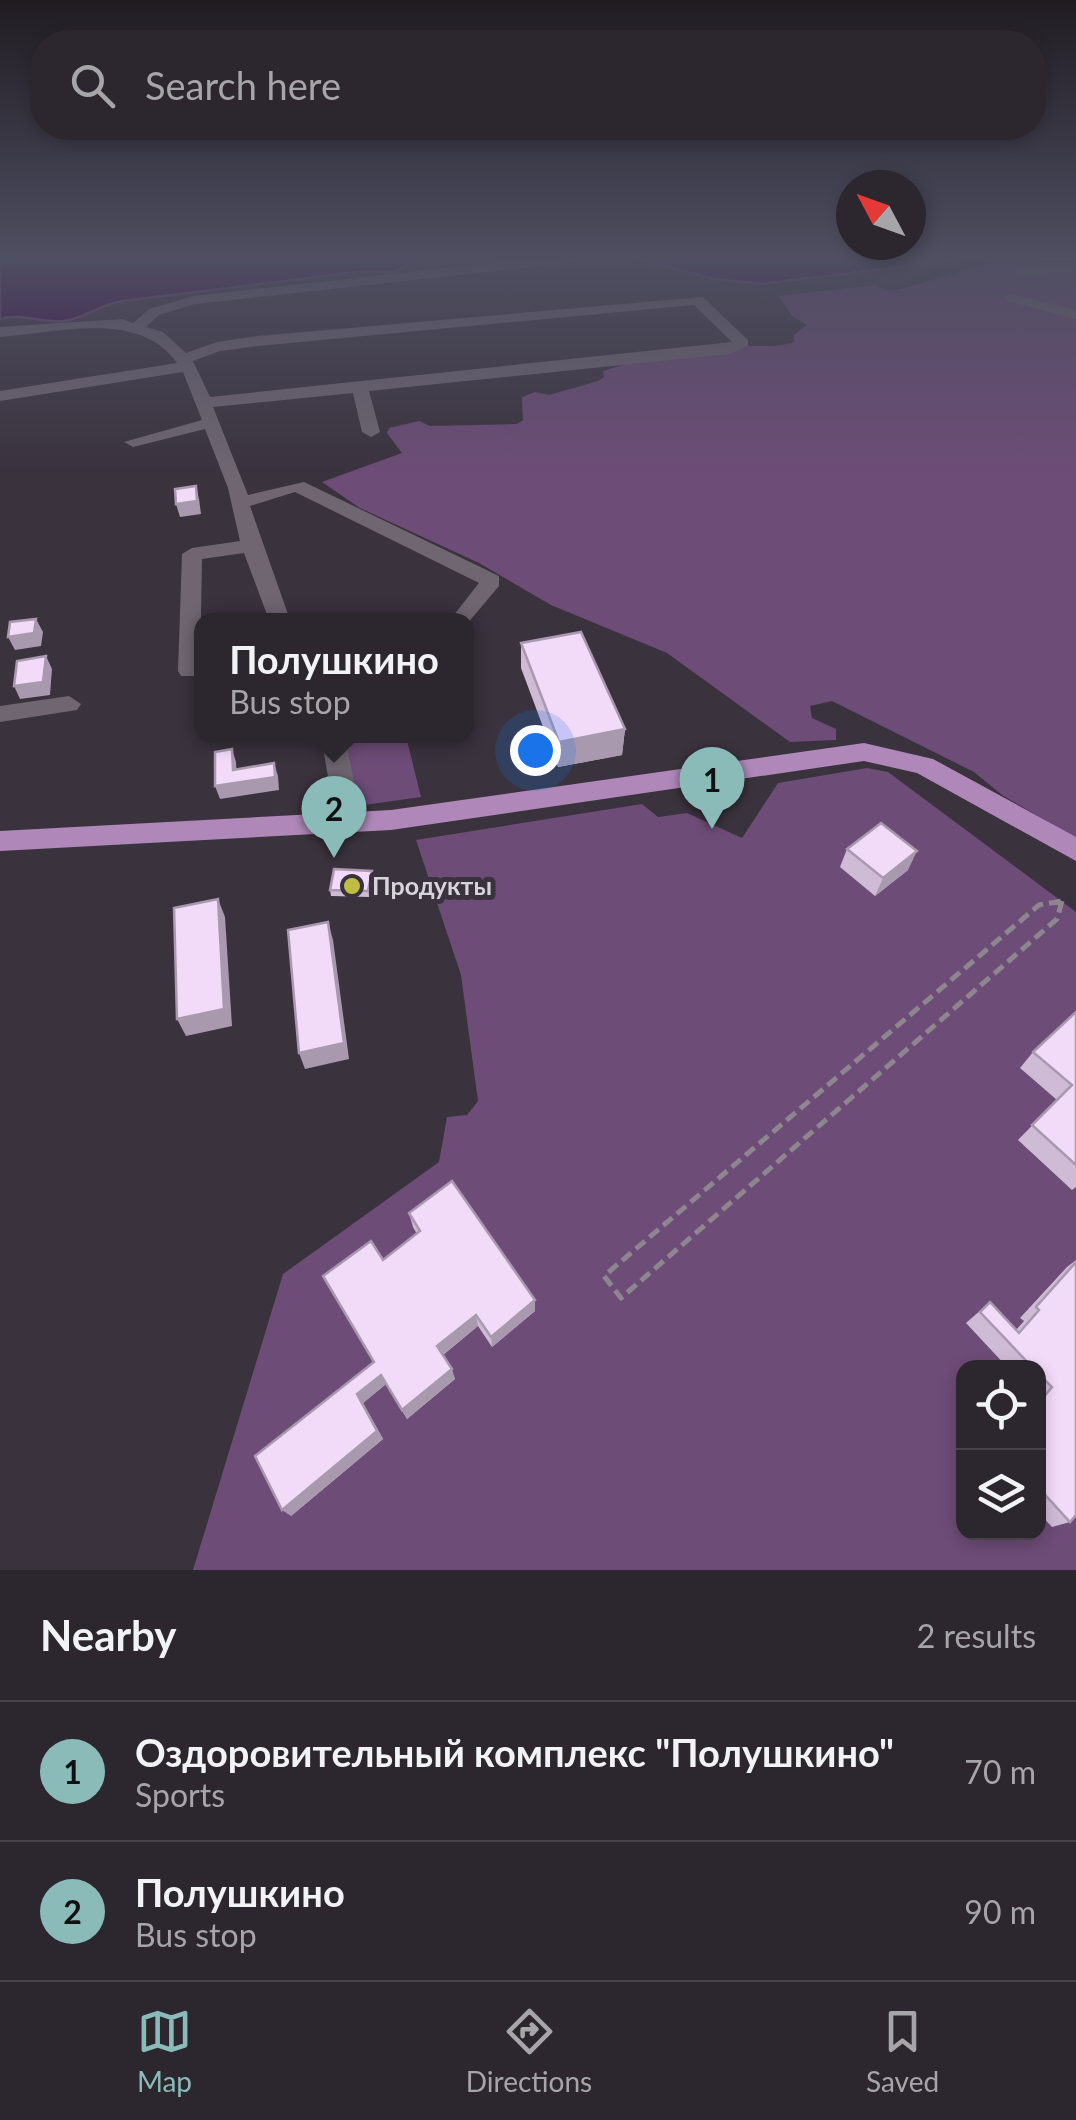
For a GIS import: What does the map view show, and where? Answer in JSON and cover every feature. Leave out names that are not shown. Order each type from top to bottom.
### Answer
[{"type":"main road","points":[[0,841],[349,823],[459,812],[864,752],[924,764],[1076,850]]},
{"type":"street","points":[[144,330],[166,340],[186,363],[240,503],[251,546],[276,613]]},
{"type":"street","points":[[0,396],[186,363],[217,348],[373,330]]},
{"type":"street","points":[[203,404],[729,349],[742,342],[730,330]]},
{"type":"street","points":[[360,387],[371,432]]},
{"type":"street","points":[[133,442],[210,423]]},
{"type":"street","points":[[240,503],[296,486],[492,581],[466,613]]},
{"type":"street","points":[[188,671],[192,554],[251,546]]},
{"type":"street","points":[[0,714],[69,704]]},
{"type":"street","points":[[334,743],[349,823]]},
{"type":"path","points":[[1062,901],[1057,918],[621,1298],[604,1276],[1040,905],[1062,901]]},
{"type":"shaded area","points":[[800,330],[1076,330],[1076,838],[1002,795],[974,772],[832,701],[810,706],[812,718],[836,729],[836,740],[790,742],[667,653],[551,605],[479,563],[360,508],[322,482],[402,453],[387,433],[389,428],[419,421],[430,426],[517,424],[523,420],[522,397],[535,392],[549,395],[598,381],[604,377],[603,371],[651,359],[742,346],[779,345],[795,342],[793,336]]},
{"type":"shaded area","points":[[342,743],[408,743],[421,797],[364,805]]},
{"type":"shaded area","points":[[867,768],[888,772],[1076,912],[1076,1570],[193,1570],[283,1274],[439,1162],[447,1117],[467,1115],[478,1101],[461,975],[416,840],[642,804],[658,817],[687,813],[742,838],[778,783]]},
{"type":"building","points":[[196,486],[197,501],[176,504],[175,489]]},
{"type":"building","points":[[36,619],[34,633],[8,637],[10,622]]},
{"type":"building","points":[[581,632],[625,729],[559,742],[521,643]]},
{"type":"building","points":[[46,656],[43,682],[14,686],[17,661]]},
{"type":"building","points":[[232,749],[233,770],[274,763],[275,777],[215,786],[215,752]]},
{"type":"building","points":[[881,823],[917,851],[883,878],[847,849]]},
{"type":"building","name":"Продукты","points":[[334,869],[372,871],[368,891],[330,890]]},
{"type":"building","points":[[218,899],[224,1009],[177,1019],[174,908]]},
{"type":"building","points":[[328,922],[344,1043],[299,1053],[288,930]]},
{"type":"building","points":[[1076,1012],[1076,1165],[1032,1125],[1072,1085],[1033,1052]]},
{"type":"building","points":[[452,1181],[535,1300],[491,1337],[476,1315],[437,1346],[452,1369],[402,1410],[381,1375],[357,1394],[377,1431],[282,1510],[255,1456],[374,1362],[323,1276],[371,1241],[383,1260],[420,1231],[409,1213]]},
{"type":"building","points":[[1076,1262],[1076,1515],[1070,1522],[1046,1496],[1046,1394],[1052,1387],[1046,1381],[1046,1360],[1025,1360],[980,1312],[990,1302],[1019,1333],[1039,1310],[1036,1307]]},
{"type":"place","name":"Оздоровительный комплекс \"Полушкино\"","points":[[712,829]]},
{"type":"place","name":"Полушкино","points":[[334,858]]},
{"type":"place","name":"Продукты","points":[[352,886]]}]
